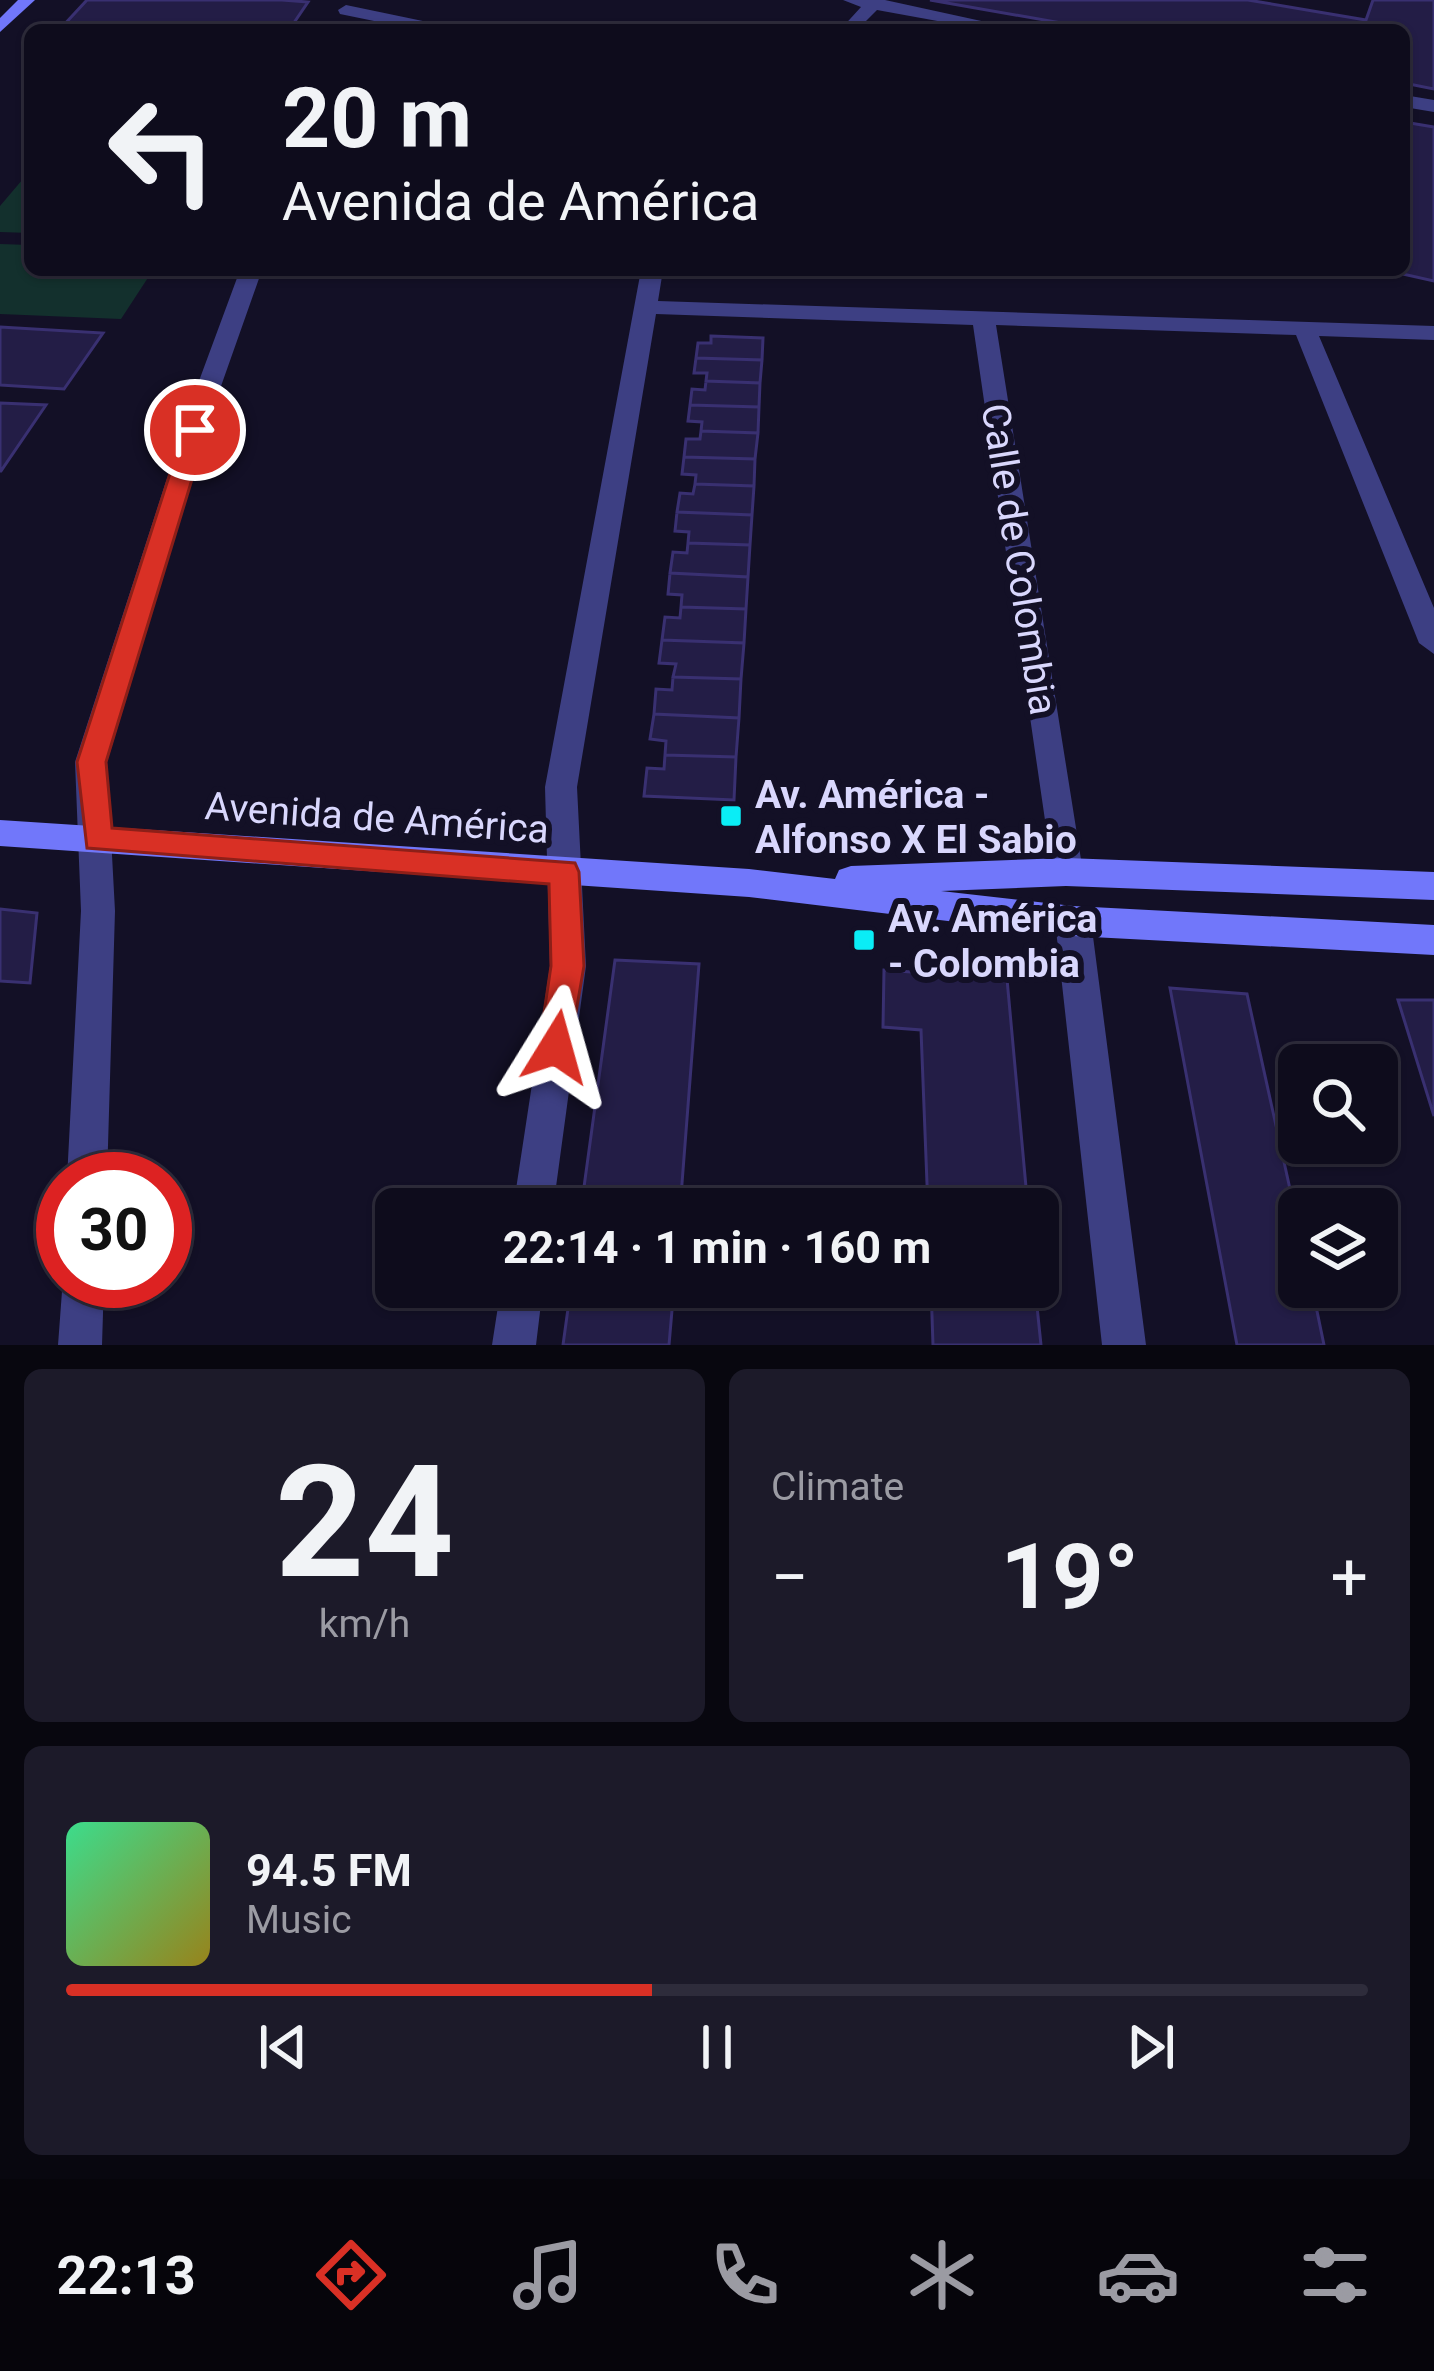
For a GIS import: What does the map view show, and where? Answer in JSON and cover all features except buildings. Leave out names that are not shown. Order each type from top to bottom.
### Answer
[{"type":"main road","points":[[0,27],[27,0]]},
{"type":"main road","name":"Avenida de América","points":[[0,833],[749,883],[1073,920],[1434,940]]},
{"type":"main road","name":"Avenida de América","points":[[749,883],[1066,872],[1434,886]]},
{"type":"street","points":[[851,0],[986,24]]},
{"type":"street","points":[[854,24],[875,2]]},
{"type":"street","points":[[349,5],[420,24]]},
{"type":"street","points":[[88,1152],[98,839],[91,762],[208,389],[249,276]]},
{"type":"street","points":[[536,1188],[568,966],[561,787],[650,276]]},
{"type":"street","points":[[642,307],[1434,333]]},
{"type":"street","name":"Calle de Colombia","points":[[983,318],[1066,872]]},
{"type":"street","points":[[1305,330],[1434,643]]},
{"type":"street","points":[[1073,920],[1124,1345]]},
{"type":"street","points":[[80,1345],[81,1308]]},
{"type":"street","points":[[514,1345],[519,1308]]},
{"type":"green space","points":[[24,179],[24,233],[0,232],[0,206]]},
{"type":"green space","points":[[0,244],[24,245],[24,276],[149,276],[121,319],[0,314]]},
{"type":"place","name":"Av. América - Alfonso X El Sabio","points":[[731,816]]},
{"type":"place","name":"Av. América - Colombia","points":[[864,940]]},
{"type":"route","points":[[195,430],[91,762],[98,839],[564,872],[568,966],[556,1047]]}]
